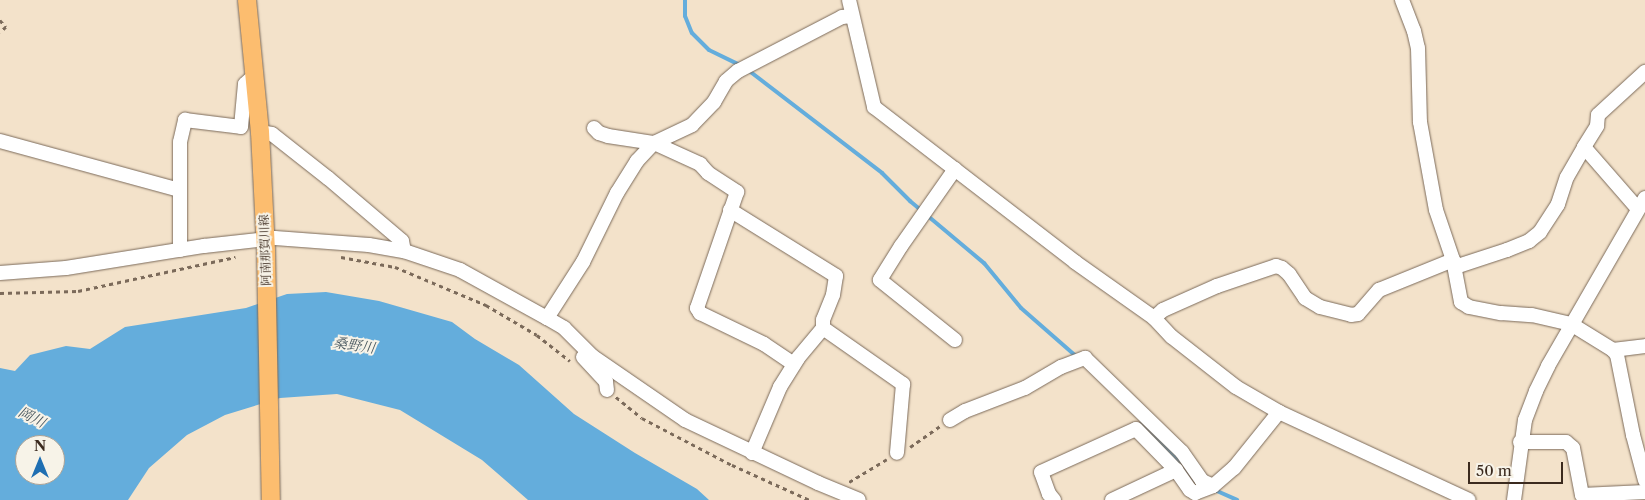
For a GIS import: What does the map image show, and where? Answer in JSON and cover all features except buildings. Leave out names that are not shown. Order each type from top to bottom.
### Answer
[{"type":"main road","name":"阿南那賀川線","points":[[246,0],[260,132],[266,239],[271,500]]},
{"type":"street","points":[[848,0],[874,106],[1075,262],[1154,318],[1172,337],[1236,386],[1279,412],[1469,500]]},
{"type":"street","points":[[1402,0],[1414,31],[1418,48],[1420,122],[1436,210],[1454,264],[1458,294],[1461,302],[1469,307],[1501,313],[1532,315],[1572,324],[1613,350],[1617,355],[1632,435],[1645,480]]},
{"type":"street","points":[[547,318],[584,262],[622,185],[637,161],[654,144],[692,125],[714,102],[726,81],[738,71],[842,17],[852,16]]},
{"type":"street","points":[[1154,318],[1163,310],[1217,286],[1276,266],[1289,274],[1305,298],[1320,307],[1351,315],[1358,314],[1379,290],[1454,264],[1508,250],[1530,240],[1540,232],[1558,204],[1566,177],[1597,126],[1598,115],[1645,72]]},
{"type":"street","points":[[180,250],[180,142],[185,120],[241,127],[244,84],[254,76]]},
{"type":"street","points":[[594,128],[599,133],[608,136],[654,144],[700,164],[708,173],[737,192],[698,308],[700,313],[764,344],[794,364]]},
{"type":"street","points":[[260,132],[272,134],[336,185],[402,241],[404,251]]},
{"type":"street","points":[[0,141],[179,190]]},
{"type":"street","points":[[1514,500],[1520,442],[1525,420],[1536,391],[1572,324],[1642,204],[1584,148]]},
{"type":"street","points":[[955,169],[901,246],[880,280],[955,340]]},
{"type":"street","points":[[730,210],[836,276],[833,295],[823,320],[823,328],[794,364],[780,387],[752,453]]},
{"type":"street","points":[[0,273],[66,268],[266,239],[302,239],[369,245],[404,251],[460,270],[564,328],[592,356],[685,420],[752,453],[859,500]]},
{"type":"street","points":[[547,318],[606,382],[607,390]]},
{"type":"street","points":[[823,328],[903,384],[898,453]]},
{"type":"street","points":[[1613,350],[1645,346]]},
{"type":"street","points":[[950,420],[965,411],[1025,388],[1061,367],[1085,358],[1182,452],[1202,481],[1213,486]]},
{"type":"street","points":[[1054,500],[1048,494],[1041,472],[1136,429],[1176,470],[1190,490],[1195,493],[1213,486],[1234,468],[1279,412]]},
{"type":"street","points":[[1520,442],[1566,442],[1573,448],[1582,495],[1645,492]]},
{"type":"street","points":[[1112,500],[1176,470]]},
{"type":"path","points":[[0,20],[6,27],[0,33]]},
{"type":"path","points":[[332,255],[394,267],[486,305],[537,335],[576,366]]},
{"type":"path","points":[[0,293],[78,290],[238,256]]},
{"type":"path","points":[[607,390],[642,418],[732,466],[810,500]]},
{"type":"water","points":[[326,292],[379,301],[452,322],[475,339],[519,365],[574,414],[635,453],[697,489],[709,500],[528,500],[482,460],[400,410],[337,394],[280,398],[225,415],[187,435],[149,468],[128,500],[0,500],[0,368],[15,371],[30,355],[66,346],[90,349],[125,327],[246,308],[287,294]]},
{"type":"waterway","points":[[685,0],[685,16],[692,33],[709,50],[740,65]]},
{"type":"waterway","points":[[748,70],[882,173],[910,201],[984,263],[1021,308],[1077,357]]},
{"type":"waterway","points":[[1142,422],[1175,456],[1196,482]]},
{"type":"waterway","points":[[1217,491],[1237,500]]},
{"type":"water label","name":"桑野川","points":[[354,345]]},
{"type":"water label","name":"岡川","points":[[32,417]]}]
